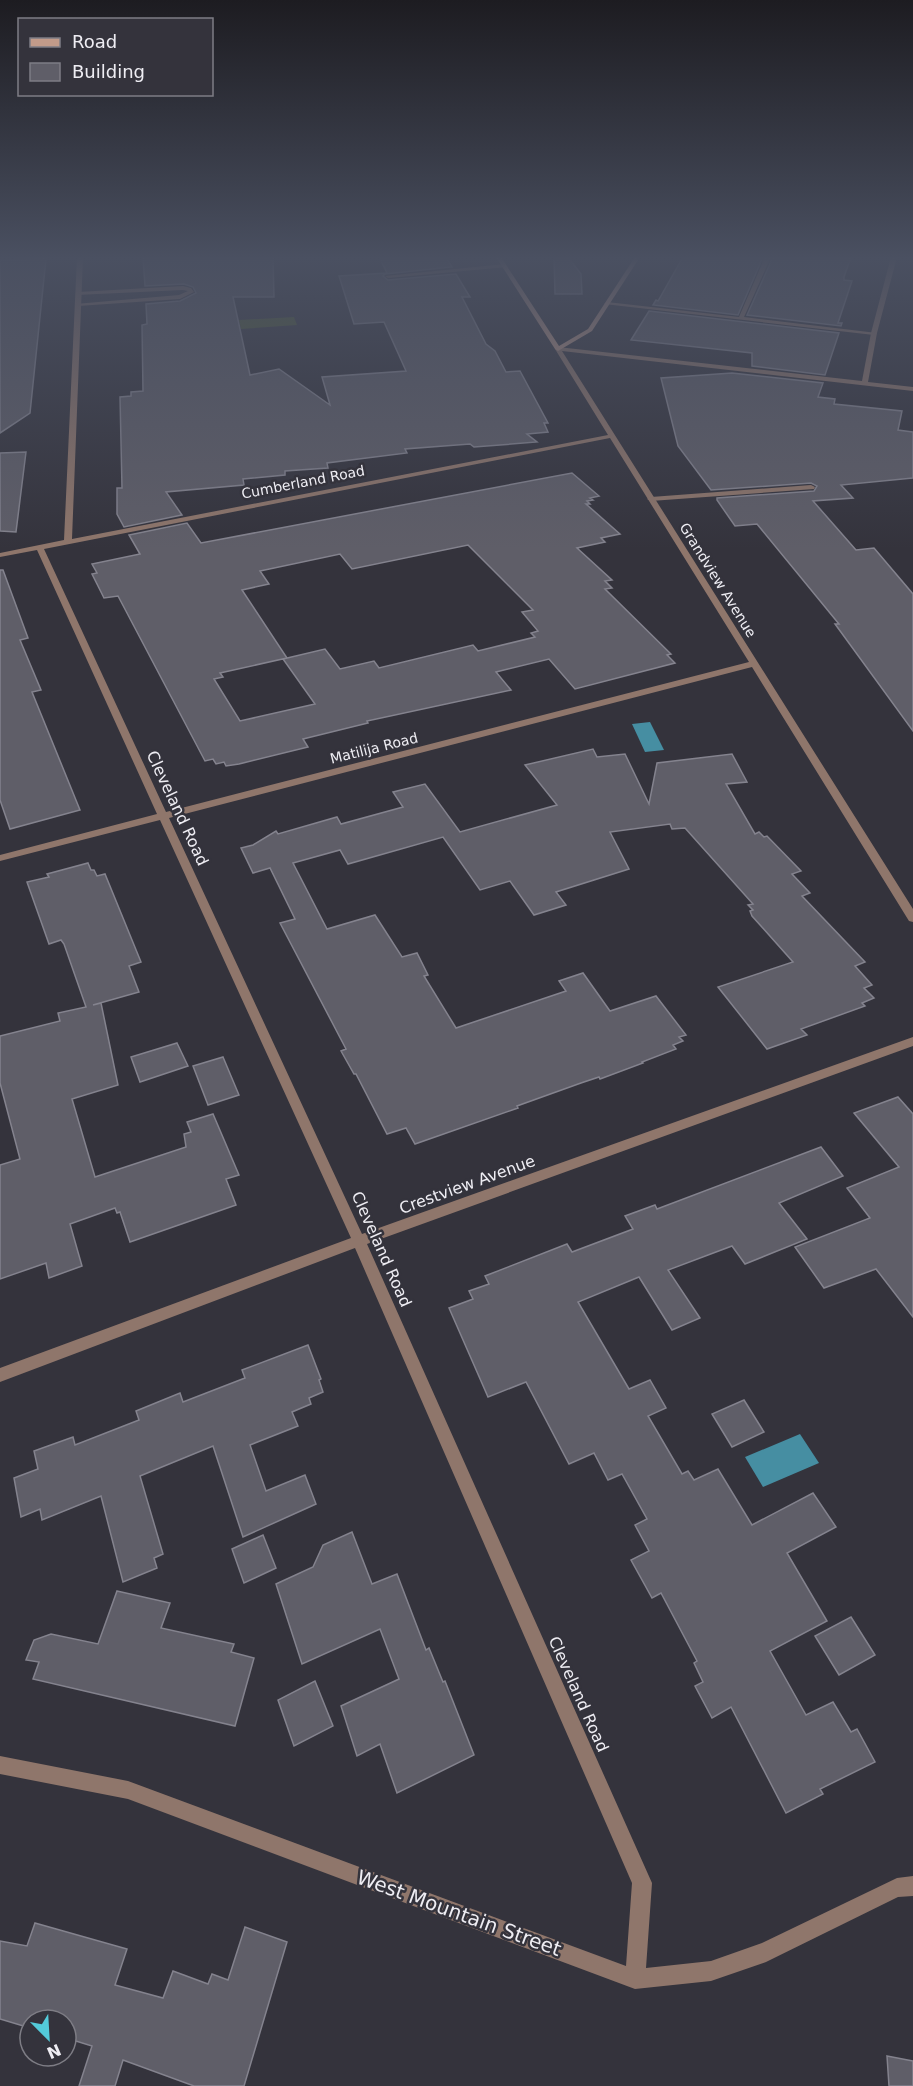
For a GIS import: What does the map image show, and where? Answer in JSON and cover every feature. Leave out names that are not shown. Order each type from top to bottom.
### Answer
[{"type":"street","points":[[68,542],[76,354]]},
{"type":"street","name":"Grandview Avenue","points":[[561,354],[913,918]]},
{"type":"street","points":[[598,354],[913,389]]},
{"type":"street","points":[[865,383],[870,354]]},
{"type":"street","name":"Cumberland Road","points":[[0,555],[612,436]]},
{"type":"street","points":[[651,499],[811,487]]},
{"type":"street","name":"Cleveland Road","points":[[39,547],[359,1241],[642,1883],[635,1979]]},
{"type":"street","name":"Matilija Road","points":[[0,858],[755,663]]},
{"type":"street","name":"Crestview Avenue","points":[[0,1375],[359,1241],[913,1041]]},
{"type":"street","name":"West Mountain Street","points":[[0,1765],[128,1790],[635,1979],[711,1971],[766,1952],[897,1888],[913,1886]]},
{"type":"water","points":[[650,722],[664,750],[645,752],[632,724]]},
{"type":"water","points":[[800,1434],[819,1463],[763,1487],[745,1457]]},
{"type":"building","points":[[0,354],[36,354],[30,413],[0,433]]},
{"type":"building","points":[[142,354],[245,354],[250,375],[279,369],[330,405],[322,377],[406,371],[399,354],[497,354],[506,372],[520,371],[548,423],[544,423],[548,432],[527,434],[537,442],[405,449],[407,453],[327,463],[328,468],[285,471],[285,475],[243,479],[244,485],[166,492],[182,515],[124,527],[117,514],[117,488],[122,488],[120,397],[131,396],[131,392],[143,391]]},
{"type":"building","points":[[752,354],[832,354],[825,375],[752,366]]},
{"type":"building","points":[[732,373],[823,383],[818,397],[835,399],[834,404],[902,411],[898,430],[913,432],[913,478],[841,485],[853,498],[813,501],[856,550],[874,548],[913,594],[913,731],[835,624],[839,624],[757,524],[735,526],[717,500],[717,498],[814,491],[817,486],[811,483],[711,490],[678,446],[661,378]]},
{"type":"building","points":[[26,452],[16,532],[0,531],[0,453]]},
{"type":"building","points":[[572,473],[599,496],[590,498],[593,500],[587,501],[590,504],[586,504],[620,534],[601,538],[605,542],[577,548],[612,580],[605,581],[612,588],[605,589],[671,654],[667,655],[675,663],[575,689],[549,659],[496,672],[511,690],[367,721],[368,723],[303,739],[308,747],[239,764],[226,766],[224,762],[216,764],[213,759],[205,761],[118,596],[104,598],[92,574],[97,573],[92,564],[140,554],[129,535],[187,523],[201,543]],"holes":[[[468,545],[533,610],[522,612],[538,631],[531,633],[535,637],[478,651],[473,645],[379,668],[374,661],[340,669],[325,649],[283,659],[315,704],[240,721],[214,679],[223,677],[220,673],[287,658],[242,590],[269,584],[260,571],[340,554],[352,569]]]},
{"type":"building","points":[[0,570],[3,570],[28,638],[20,640],[41,690],[32,692],[80,810],[10,829],[0,800]]},
{"type":"building","points":[[593,749],[597,757],[625,754],[649,804],[657,763],[732,754],[747,782],[726,784],[755,834],[759,832],[764,837],[767,836],[801,871],[792,874],[810,893],[802,896],[865,962],[855,966],[872,985],[864,988],[874,998],[862,1003],[865,1006],[801,1029],[807,1035],[767,1049],[718,987],[793,962],[752,916],[750,911],[753,910],[748,905],[753,904],[685,828],[672,829],[670,824],[610,832],[629,869],[556,892],[566,905],[534,915],[510,881],[480,890],[443,837],[348,864],[340,850],[293,863],[327,929],[375,915],[402,957],[417,953],[428,975],[424,976],[456,1028],[566,991],[559,981],[583,973],[610,1011],[656,996],[686,1035],[679,1037],[683,1041],[673,1045],[676,1049],[643,1063],[600,1079],[599,1077],[581,1083],[415,1144],[406,1128],[387,1134],[356,1074],[341,1051],[346,1049],[280,923],[295,919],[270,868],[253,873],[241,848],[253,845],[276,831],[278,834],[337,817],[341,824],[403,807],[393,792],[425,784],[460,832],[557,805],[525,765]]},
{"type":"building","points":[[88,863],[97,876],[105,874],[141,962],[129,966],[139,992],[93,1005],[101,1003],[118,1085],[72,1099],[95,1177],[186,1147],[184,1134],[191,1132],[187,1122],[213,1114],[239,1175],[226,1179],[236,1205],[130,1242],[120,1212],[117,1213],[115,1208],[70,1224],[82,1266],[49,1278],[46,1263],[0,1279],[0,1165],[20,1159],[0,1083],[0,1036],[60,1021],[58,1013],[86,1007],[64,944],[61,940],[49,944],[27,882]]},
{"type":"building","points":[[177,1043],[188,1066],[140,1082],[131,1057]]},
{"type":"building","points":[[223,1057],[239,1095],[208,1105],[193,1066]]},
{"type":"building","points":[[898,1097],[913,1114],[913,1317],[876,1269],[824,1288],[795,1247],[870,1218],[847,1188],[899,1167],[854,1113]]},
{"type":"building","points":[[821,1147],[843,1176],[779,1203],[807,1239],[745,1264],[732,1246],[668,1270],[700,1318],[672,1330],[639,1277],[578,1302],[629,1389],[650,1380],[666,1408],[648,1416],[682,1474],[688,1471],[694,1480],[718,1469],[752,1525],[813,1493],[836,1527],[787,1553],[827,1621],[770,1651],[806,1715],[833,1702],[851,1732],[857,1729],[875,1762],[820,1789],[823,1794],[786,1813],[731,1707],[712,1718],[695,1686],[703,1682],[694,1663],[697,1661],[661,1593],[652,1598],[631,1560],[649,1551],[635,1525],[647,1519],[622,1474],[608,1480],[594,1453],[569,1464],[526,1382],[488,1397],[449,1308],[473,1299],[469,1291],[489,1284],[485,1276],[567,1244],[572,1252],[633,1229],[625,1216],[655,1205],[657,1209]]},
{"type":"building","points":[[308,1345],[321,1379],[319,1380],[323,1392],[309,1398],[311,1404],[292,1412],[298,1426],[250,1445],[266,1491],[305,1475],[316,1504],[243,1537],[213,1446],[140,1476],[163,1554],[154,1558],[157,1568],[123,1582],[101,1496],[42,1520],[40,1509],[21,1517],[14,1478],[38,1469],[34,1451],[73,1437],[75,1445],[139,1420],[136,1411],[180,1393],[183,1402],[245,1378],[242,1370]]},
{"type":"building","points":[[744,1400],[764,1432],[732,1447],[712,1414]]},
{"type":"building","points":[[352,1532],[372,1584],[397,1574],[426,1650],[429,1648],[443,1682],[445,1681],[474,1755],[397,1793],[380,1744],[357,1756],[341,1706],[399,1679],[380,1629],[302,1664],[276,1584],[313,1567],[323,1545]]},
{"type":"building","points":[[263,1535],[276,1568],[244,1583],[232,1549]]},
{"type":"building","points":[[117,1591],[170,1603],[161,1628],[234,1644],[231,1652],[254,1658],[235,1726],[33,1679],[39,1662],[26,1660],[34,1640],[51,1634],[98,1644]]},
{"type":"building","points":[[851,1617],[875,1655],[839,1675],[815,1636]]},
{"type":"building","points":[[315,1681],[333,1726],[294,1746],[278,1700]]},
{"type":"building","points":[[35,1923],[127,1949],[115,1985],[163,1998],[173,1971],[208,1984],[212,1974],[228,1980],[245,1927],[287,1942],[244,2086],[194,2086],[123,2060],[115,2086],[79,2086],[92,2046],[78,2042],[78,2008],[18,2008],[18,2024],[0,2019],[0,1941],[27,1946]]},
{"type":"building","points":[[887,2056],[913,2061],[913,2086],[889,2086]]}]
